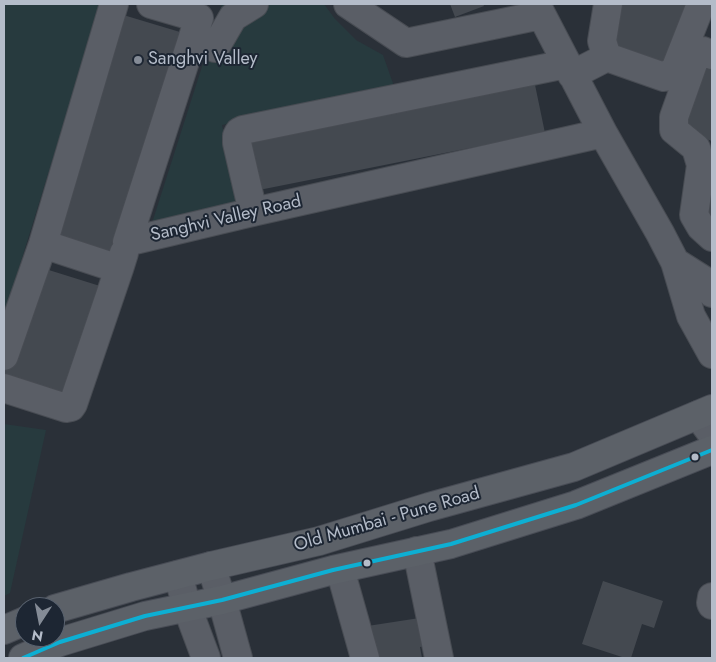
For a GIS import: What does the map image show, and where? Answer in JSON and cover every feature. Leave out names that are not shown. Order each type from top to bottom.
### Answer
[{"type":"main road","name":"Old Mumbai - Pune Road","points":[[65,606],[211,566],[320,541],[429,507],[574,467],[708,419]]},
{"type":"main road","name":"Old Mumbai - Pune Road","points":[[24,658],[60,642],[145,616],[222,600],[340,569],[451,544],[576,505],[712,450]]},
{"type":"street","points":[[4,356],[44,244],[114,4]]},
{"type":"street","name":"Sanghvi Valley Road","points":[[127,242],[201,11],[152,4]]},
{"type":"street","points":[[215,48],[233,17],[254,4]]},
{"type":"street","points":[[348,4],[406,43],[538,9],[603,134],[675,262],[691,316],[712,354]]},
{"type":"street","points":[[607,56],[602,41],[608,4]]},
{"type":"street","points":[[253,212],[237,143],[237,136],[243,130],[570,69],[607,56],[664,77],[675,70],[701,4]]},
{"type":"street","points":[[712,55],[703,51],[696,55],[674,117],[674,130],[696,148],[701,164],[694,215],[701,227],[712,237]]},
{"type":"street","name":"Sanghvi Valley Road","points":[[127,242],[603,134]]},
{"type":"street","points":[[660,233],[694,215]]},
{"type":"street","points":[[4,388],[66,408],[71,407],[127,242]]},
{"type":"street","points":[[44,244],[119,269]]},
{"type":"street","points":[[675,262],[705,281],[712,294]]},
{"type":"street","points":[[417,552],[439,658]]},
{"type":"street","points":[[211,566],[238,658]]},
{"type":"street","points":[[340,569],[365,658]]},
{"type":"street","points":[[178,575],[186,607],[206,658]]},
{"type":"street","points":[[712,596],[712,605]]},
{"type":"green space","points":[[4,4],[101,4],[4,316]]},
{"type":"green space","points":[[222,4],[324,4],[335,19],[356,40],[383,55],[395,89],[222,125],[238,204],[152,223]]},
{"type":"green space","points":[[4,424],[46,430],[10,593],[4,596]]},
{"type":"building","points":[[450,4],[483,4],[484,6],[455,17]]},
{"type":"building","points":[[621,4],[690,4],[670,65],[607,45]]},
{"type":"building","points":[[120,14],[180,32],[110,254],[51,236]]},
{"type":"building","points":[[703,64],[712,67],[712,141],[681,131]]},
{"type":"building","points":[[534,80],[545,133],[254,191],[243,138]]},
{"type":"building","points":[[712,183],[712,224],[700,220]]},
{"type":"building","points":[[36,266],[100,286],[64,402],[4,383],[4,370]]},
{"type":"building","points":[[603,581],[663,601],[654,628],[642,624],[631,658],[625,658],[582,644]]},
{"type":"building","points":[[426,617],[429,645],[420,647],[422,658],[369,658],[361,627]]},
{"type":"transit line","points":[[23,658],[60,642],[145,616],[222,600],[333,570],[451,544],[576,505],[712,450]]},
{"type":"place","name":"Sanghvi Valley","points":[[138,60]]}]
